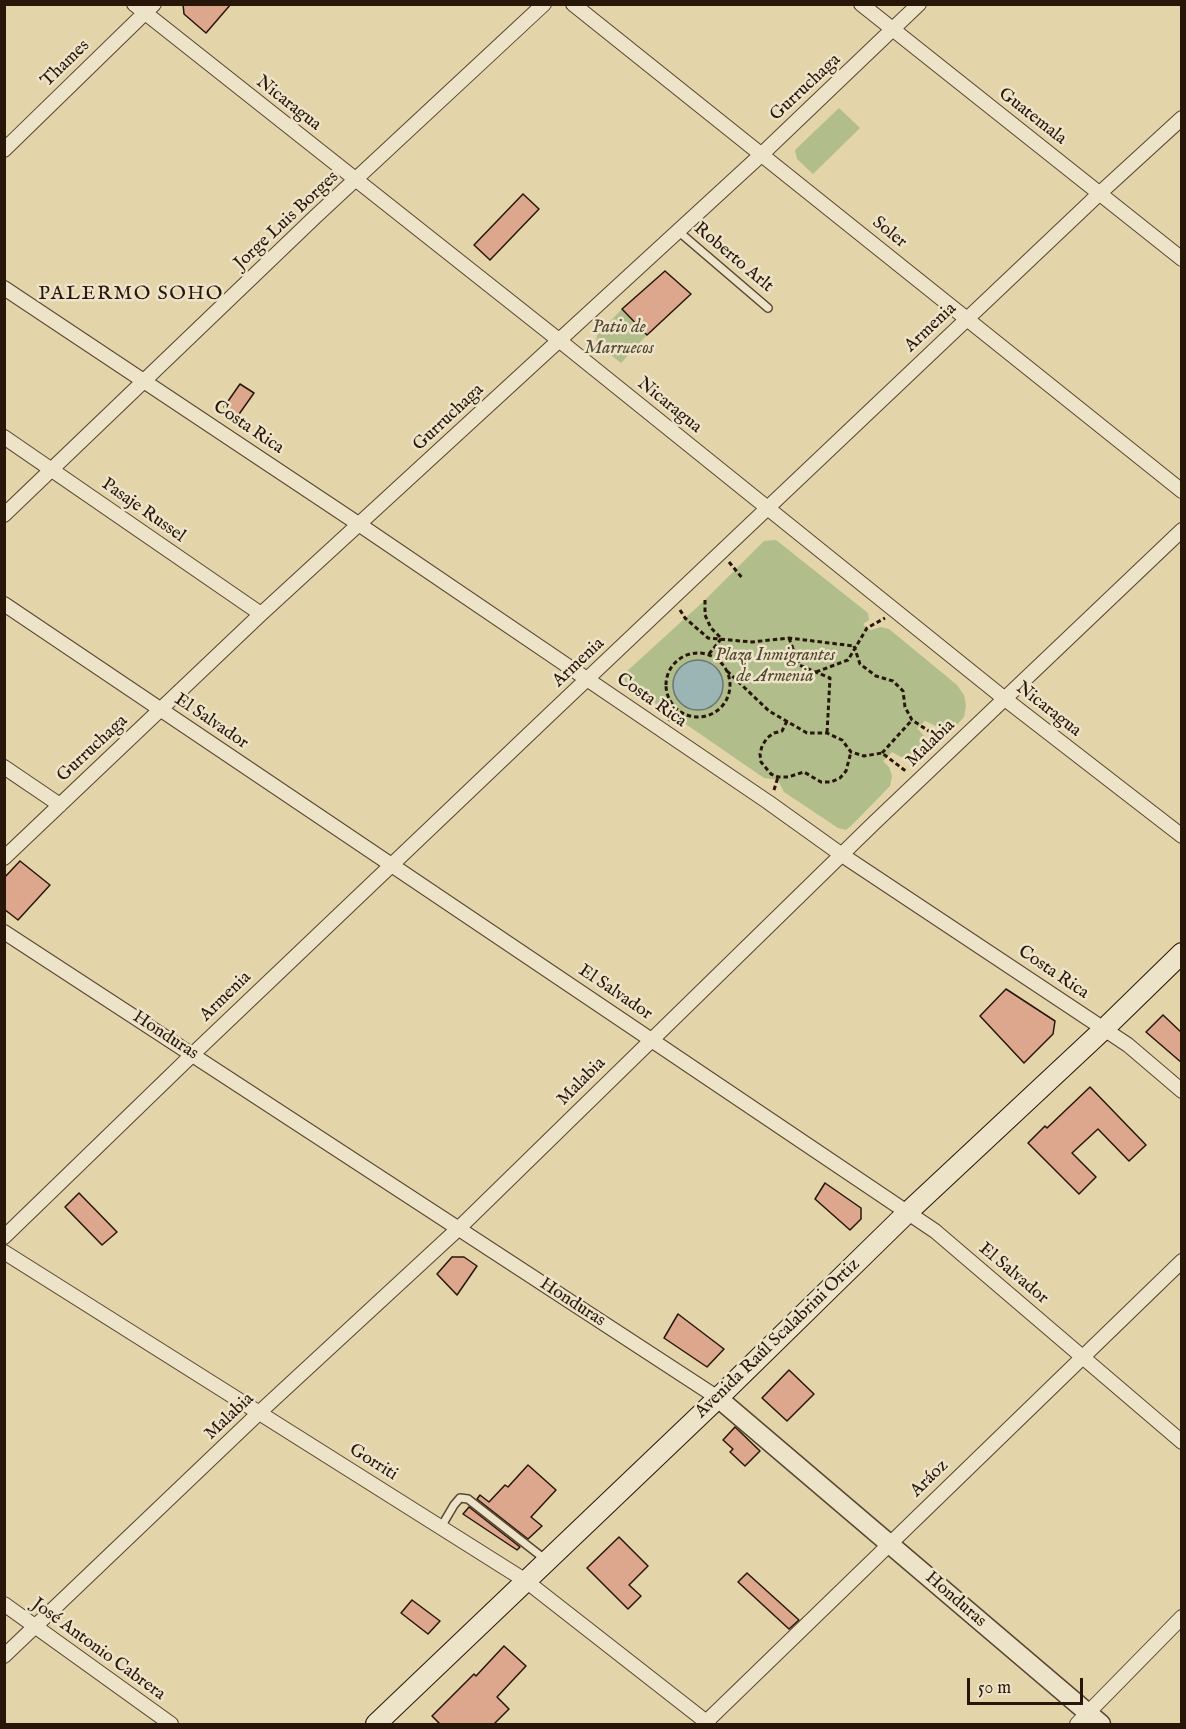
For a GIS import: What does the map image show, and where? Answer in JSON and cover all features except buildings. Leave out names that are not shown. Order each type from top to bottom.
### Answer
[{"type":"main road","name":"Avenida Raúl Scalabrini Ortiz","points":[[376,1725],[718,1398],[908,1212],[1182,953]]},
{"type":"street","name":"Jorge Luis Borges","points":[[4,515],[544,4]]},
{"type":"street","name":"Soler","points":[[573,4],[1182,491]]},
{"type":"street","name":"Guatemala","points":[[861,4],[1182,259]]},
{"type":"street","name":"Gurruchaga","points":[[4,858],[261,614],[762,154],[919,4]]},
{"type":"street","name":"Nicaragua","points":[[144,7],[356,180],[1005,699],[1182,836]]},
{"type":"street","name":"Thames","points":[[4,150],[144,7]]},
{"type":"street","name":"Armenia","points":[[4,1237],[722,550],[1182,118]]},
{"type":"street","name":"Costa Rica","points":[[4,288],[360,525],[842,855],[1128,1045],[1182,1090]]},
{"type":"street","name":"Pasaje Russel","points":[[4,437],[261,614]]},
{"type":"street","name":"Malabia","points":[[4,1656],[260,1412],[459,1229],[651,1039],[1182,530]]},
{"type":"street","name":"El Salvador","points":[[4,604],[935,1231],[1182,1442]]},
{"type":"street","points":[[4,767],[60,804]]},
{"type":"street","name":"Honduras","points":[[4,932],[718,1398],[889,1543],[1089,1721]]},
{"type":"street","name":"Gorriti","points":[[4,1251],[526,1581],[706,1724]]},
{"type":"street","name":"Aráoz","points":[[706,1724],[889,1543],[1182,1261]]},
{"type":"street","name":"José Antonio Cabrera","points":[[4,1604],[171,1725]]},
{"type":"street","points":[[1089,1721],[1182,1617]]},
{"type":"lane","name":"Roberto Arlt","points":[[678,231],[768,308]]},
{"type":"lane","points":[[441,1527],[460,1498],[468,1499],[547,1560]]},
{"type":"path","points":[[722,550],[743,579]]},
{"type":"path","points":[[673,598],[686,618],[708,638],[752,642],[789,638],[854,646]]},
{"type":"path","points":[[705,600],[705,615],[711,628],[721,639]]},
{"type":"path","points":[[816,672],[848,660],[854,646],[867,628]]},
{"type":"path","points":[[789,638],[799,665],[830,678],[827,733]]},
{"type":"path","points":[[709,654],[721,639]]},
{"type":"path","points":[[854,646],[860,664],[876,676],[893,681],[903,691],[905,707],[912,720],[953,748]]},
{"type":"path","points":[[727,671],[730,683],[728,696],[722,706],[712,714],[699,717],[687,716],[676,709],[668,699],[665,687],[667,674],[673,663],[683,656],[696,652],[709,654],[719,661],[769,711],[807,733],[827,733],[842,740],[851,752],[864,756],[882,753],[912,720]]},
{"type":"path","points":[[672,715],[676,709]]},
{"type":"path","points":[[787,721],[782,731],[767,738],[760,754],[765,768],[778,778],[804,772],[821,782],[831,782],[840,778],[846,771],[851,752]]},
{"type":"path","points":[[882,753],[919,781]]},
{"type":"green space","points":[[839,108],[860,128],[813,174],[797,159],[795,150]]},
{"type":"green space","name":"Patio de Marruecos","points":[[622,309],[647,335],[621,363],[596,343],[597,335]]},
{"type":"green space","name":"Plaza Inmigrantes de Armenia","points":[[776,540],[868,613],[869,620],[863,624],[867,628],[871,630],[881,627],[889,629],[957,685],[964,695],[966,706],[964,717],[957,725],[942,729],[925,721],[917,728],[925,737],[925,747],[914,758],[901,757],[892,752],[883,761],[889,767],[892,776],[890,786],[846,830],[838,828],[784,792],[778,780],[764,778],[626,683],[624,678],[625,673],[705,600],[764,541]]},
{"type":"water","points":[[693,660],[703,660],[716,667],[723,680],[723,690],[716,703],[703,710],[693,710],[684,706],[677,699],[673,690],[673,680],[677,671],[684,664]]},
{"type":"district","name":"PALERMO SOHO","points":[[131,295]]}]
